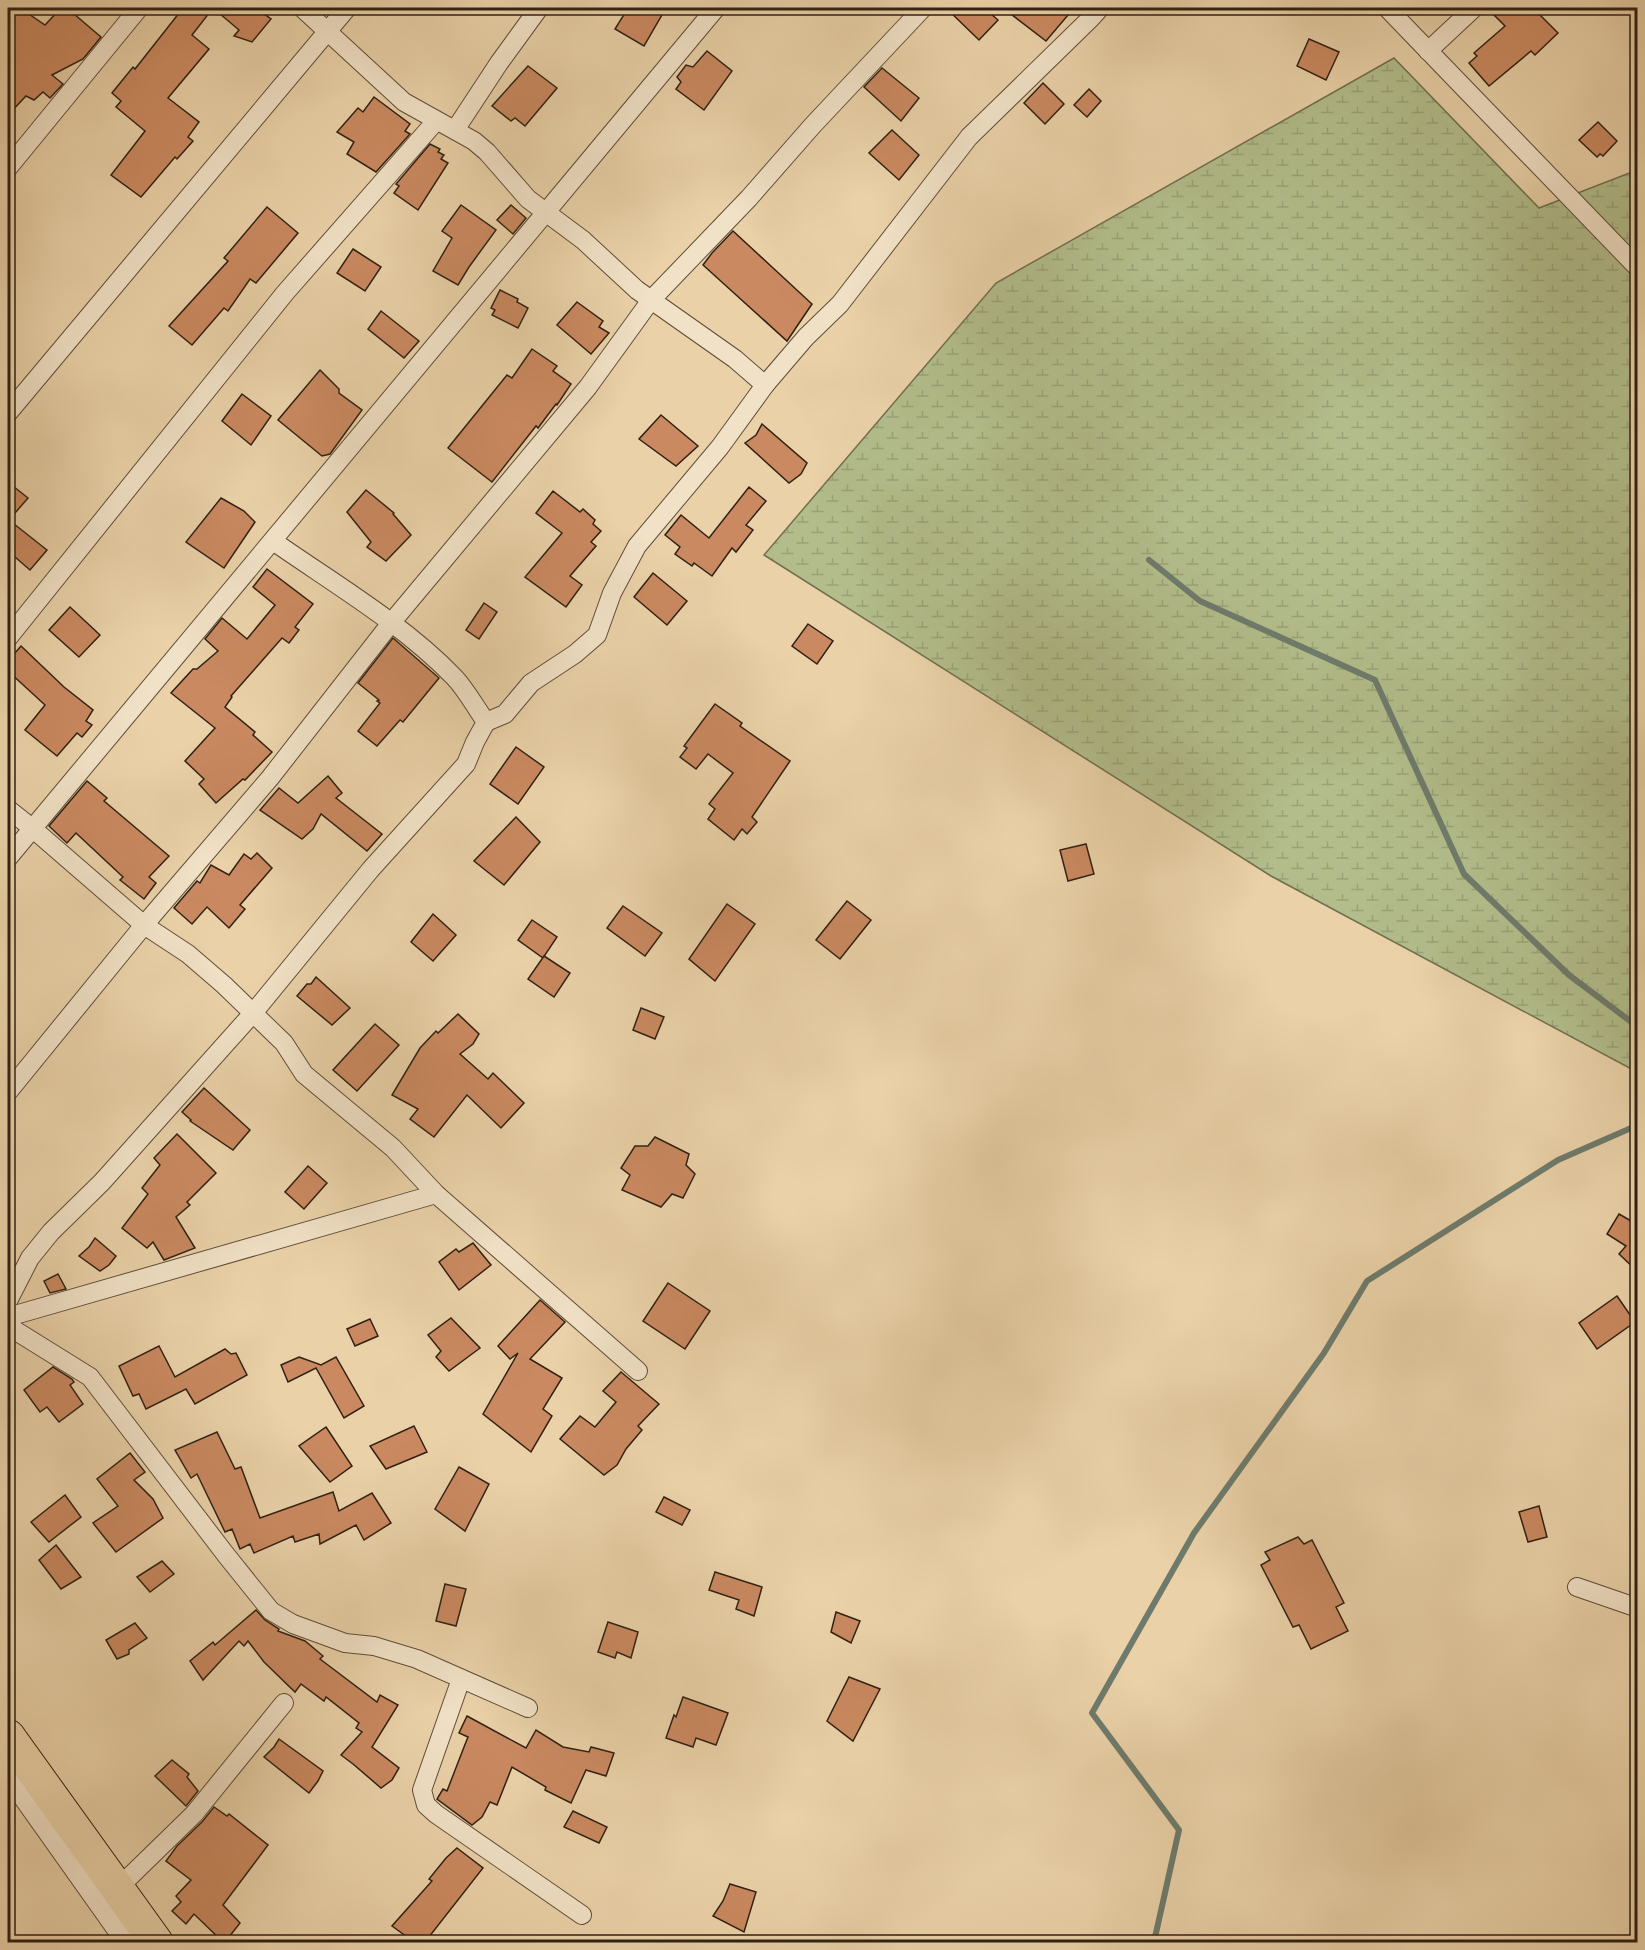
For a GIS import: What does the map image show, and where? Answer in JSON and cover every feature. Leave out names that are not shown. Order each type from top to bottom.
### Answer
[{"type":"highway","points":[[8,1736],[156,1942]]},
{"type":"street","points":[[8,168],[139,8]]},
{"type":"street","points":[[302,8],[404,102],[474,141],[487,152],[528,199],[583,240],[637,290],[735,359],[765,385]]},
{"type":"street","points":[[8,413],[347,8]]},
{"type":"street","points":[[455,130],[539,8]]},
{"type":"street","points":[[8,858],[716,8]]},
{"type":"street","points":[[8,1092],[144,925],[270,778],[391,622],[588,387],[651,300],[749,198],[813,125],[923,8]]},
{"type":"street","points":[[8,1301],[30,1258],[51,1232],[102,1182],[254,1012],[372,869],[466,764],[486,722],[505,714],[531,683],[575,654],[597,635],[612,593],[637,546],[720,447],[765,385],[806,337],[840,303],[969,137],[1100,8]]},
{"type":"street","points":[[1386,8],[1638,268]]},
{"type":"street","points":[[1428,51],[1474,8]]},
{"type":"street","points":[[8,638],[285,293],[436,121]]},
{"type":"street","points":[[273,541],[391,622],[456,678],[486,722]]},
{"type":"street","points":[[8,809],[144,925],[188,954],[254,1012],[284,1043],[304,1074],[393,1148],[436,1194],[638,1371]]},
{"type":"street","points":[[8,1317],[436,1194]]},
{"type":"street","points":[[8,1326],[90,1377],[226,1555],[272,1611],[293,1624],[345,1643],[374,1646],[417,1659],[528,1708]]},
{"type":"street","points":[[1577,1587],[1638,1608]]},
{"type":"street","points":[[461,1679],[422,1790],[426,1804],[436,1814],[582,1915]]},
{"type":"street","points":[[118,1888],[194,1814],[284,1703]]},
{"type":"street","points":[[8,1778],[125,1942]]},
{"type":"green space","points":[[1394,58],[1539,208],[1637,170],[1637,1072],[1271,876],[764,555],[996,283]]},
{"type":"building","points":[[8,8],[20,8],[45,25],[61,8],[67,8],[101,37],[83,59],[52,75],[63,84],[50,98],[43,92],[34,100],[26,96],[8,115]]},
{"type":"building","points":[[183,8],[213,8],[192,35],[209,49],[168,98],[199,122],[188,137],[193,141],[177,159],[175,157],[141,197],[111,175],[145,131],[116,107],[121,101],[112,93],[133,67],[135,69]]},
{"type":"building","points":[[213,8],[256,8],[271,19],[252,42],[234,36],[239,30]]},
{"type":"building","points":[[628,8],[666,8],[644,46],[615,29]]},
{"type":"building","points":[[946,8],[984,8],[998,20],[979,40]]},
{"type":"building","points":[[1003,8],[1074,8],[1046,41]]},
{"type":"building","points":[[1487,8],[1533,8],[1558,33],[1535,55],[1531,51],[1489,86],[1469,63],[1477,56],[1474,53],[1505,26]]},
{"type":"building","points":[[1309,39],[1339,52],[1326,80],[1297,66]]},
{"type":"building","points":[[707,51],[732,71],[704,110],[676,89],[681,82],[677,77],[686,65],[693,67]]},
{"type":"building","points":[[528,66],[557,88],[525,126],[515,118],[511,121],[492,106]]},
{"type":"building","points":[[882,68],[919,98],[901,121],[864,87]]},
{"type":"building","points":[[1043,83],[1064,104],[1045,124],[1024,103]]},
{"type":"building","points":[[1089,89],[1101,101],[1087,117],[1074,105]]},
{"type":"building","points":[[374,97],[410,124],[405,131],[410,134],[376,172],[347,154],[354,142],[337,132],[358,108],[363,112]]},
{"type":"building","points":[[1598,122],[1617,141],[1603,156],[1600,154],[1597,157],[1579,140]]},
{"type":"building","points":[[892,130],[919,155],[899,180],[869,153]]},
{"type":"building","points":[[430,144],[440,149],[438,152],[444,155],[441,159],[448,163],[418,210],[394,193],[399,186],[396,184]]},
{"type":"building","points":[[461,205],[496,230],[458,285],[433,271],[452,238],[442,231]]},
{"type":"building","points":[[511,205],[526,218],[513,234],[497,220]]},
{"type":"building","points":[[267,207],[298,233],[256,283],[250,279],[228,311],[224,308],[192,345],[169,326],[228,261],[224,258]]},
{"type":"building","points":[[733,231],[812,304],[787,341],[703,265]]},
{"type":"building","points":[[353,249],[381,267],[365,291],[337,273]]},
{"type":"building","points":[[500,290],[518,299],[517,302],[528,308],[518,328],[492,315],[495,310],[491,308]]},
{"type":"building","points":[[577,302],[603,321],[599,327],[609,333],[591,354],[557,325]]},
{"type":"building","points":[[381,311],[419,341],[404,358],[368,329]]},
{"type":"building","points":[[532,349],[557,366],[553,371],[571,384],[557,405],[538,428],[536,426],[492,482],[448,448],[507,375],[512,378]]},
{"type":"building","points":[[320,370],[339,389],[339,393],[362,410],[330,454],[322,456],[278,420]]},
{"type":"building","points":[[242,394],[271,416],[251,445],[222,421]]},
{"type":"building","points":[[661,415],[698,446],[676,466],[639,439]]},
{"type":"building","points":[[762,424],[807,463],[801,474],[789,483],[745,443],[756,435]]},
{"type":"building","points":[[8,482],[28,498],[9,520],[47,550],[30,570],[8,551]]},
{"type":"building","points":[[749,487],[766,501],[746,525],[753,530],[736,552],[732,548],[712,576],[694,563],[692,566],[675,554],[680,547],[665,535],[681,515],[709,538]]},
{"type":"building","points":[[366,490],[394,513],[411,535],[386,561],[367,547],[371,542],[347,512]]},
{"type":"building","points":[[553,491],[580,512],[583,509],[595,520],[593,524],[601,531],[591,542],[596,546],[570,576],[582,585],[566,607],[525,577],[562,533],[536,513]]},
{"type":"building","points":[[221,498],[244,511],[255,522],[224,568],[186,542]]},
{"type":"building","points":[[267,569],[313,604],[295,627],[299,630],[289,643],[282,638],[231,696],[225,707],[255,732],[253,735],[272,752],[245,780],[243,779],[216,803],[199,784],[204,779],[185,761],[215,728],[171,693],[193,669],[197,669],[218,651],[205,639],[222,618],[247,639],[275,605],[253,587]]},
{"type":"building","points":[[653,573],[687,601],[667,625],[634,597]]},
{"type":"building","points":[[484,603],[497,612],[479,639],[466,630]]},
{"type":"building","points":[[70,607],[100,635],[79,657],[49,630]]},
{"type":"building","points":[[808,624],[833,641],[817,664],[792,646]]},
{"type":"building","points":[[393,638],[439,678],[403,722],[400,720],[377,746],[358,731],[380,703],[358,683]]},
{"type":"building","points":[[21,646],[64,687],[93,710],[86,721],[92,725],[82,737],[77,733],[57,756],[25,730],[45,705],[8,671],[8,661]]},
{"type":"building","points":[[715,704],[742,723],[740,726],[790,761],[752,817],[757,822],[747,834],[742,829],[734,840],[708,819],[715,809],[709,804],[733,773],[708,754],[696,769],[680,757],[687,748],[684,746]]},
{"type":"building","points":[[516,747],[544,767],[518,804],[490,784]]},
{"type":"building","points":[[328,776],[342,793],[336,798],[382,834],[367,851],[321,814],[313,829],[302,839],[260,810],[279,788],[298,803]]},
{"type":"building","points":[[87,781],[107,798],[104,801],[169,856],[149,877],[156,883],[144,899],[120,880],[123,877],[76,833],[67,843],[49,826]]},
{"type":"building","points":[[516,817],[540,842],[504,885],[474,861]]},
{"type":"building","points":[[1086,844],[1094,874],[1068,881],[1060,850]]},
{"type":"building","points":[[257,853],[272,868],[240,905],[245,909],[229,928],[207,907],[192,924],[174,908],[197,881],[200,883],[211,865],[229,875],[244,854],[251,859]]},
{"type":"building","points":[[847,901],[871,920],[840,959],[816,940]]},
{"type":"building","points":[[727,904],[755,924],[715,981],[689,959]]},
{"type":"building","points":[[623,906],[662,933],[645,956],[607,928]]},
{"type":"building","points":[[433,914],[456,935],[433,961],[411,942]]},
{"type":"building","points":[[532,920],[557,937],[543,958],[518,940]]},
{"type":"building","points":[[544,956],[570,973],[554,997],[528,979]]},
{"type":"building","points":[[316,977],[350,1008],[332,1025],[297,996]]},
{"type":"building","points":[[641,1008],[664,1017],[655,1039],[633,1030]]},
{"type":"building","points":[[458,1014],[479,1034],[473,1044],[460,1054],[488,1079],[493,1073],[524,1103],[501,1128],[467,1095],[434,1137],[410,1119],[418,1109],[392,1095],[420,1048],[436,1031],[438,1033]]},
{"type":"building","points":[[375,1024],[399,1045],[357,1091],[333,1070]]},
{"type":"building","points":[[204,1088],[250,1130],[233,1150],[190,1121],[182,1112]]},
{"type":"building","points":[[177,1134],[216,1173],[187,1202],[190,1205],[176,1217],[195,1248],[164,1260],[153,1242],[147,1248],[122,1228],[148,1194],[142,1188],[160,1165],[154,1158]]},
{"type":"building","points":[[655,1137],[689,1154],[686,1165],[695,1174],[683,1198],[672,1194],[661,1207],[622,1190],[630,1175],[621,1168],[635,1146],[648,1146]]},
{"type":"building","points":[[308,1166],[327,1183],[304,1209],[285,1192]]},
{"type":"building","points":[[1619,1214],[1638,1225],[1638,1272],[1619,1254],[1626,1246],[1607,1234]]},
{"type":"building","points":[[95,1238],[116,1256],[100,1271],[79,1256]]},
{"type":"building","points":[[473,1243],[491,1265],[459,1290],[439,1262],[456,1249],[459,1252]]},
{"type":"building","points":[[58,1274],[66,1289],[50,1293],[44,1281]]},
{"type":"building","points":[[668,1283],[710,1311],[685,1349],[643,1321]]},
{"type":"building","points":[[1617,1296],[1635,1322],[1597,1349],[1579,1323]]},
{"type":"building","points":[[540,1300],[565,1322],[530,1359],[562,1378],[543,1409],[552,1416],[531,1452],[483,1414],[518,1353],[510,1359],[498,1346]]},
{"type":"building","points":[[451,1318],[480,1348],[449,1371],[436,1357],[441,1351],[428,1335]]},
{"type":"building","points":[[370,1319],[378,1336],[355,1346],[347,1329]]},
{"type":"building","points":[[159,1346],[175,1377],[225,1349],[231,1354],[236,1353],[247,1375],[195,1404],[186,1389],[146,1409],[139,1394],[133,1396],[119,1366]]},
{"type":"building","points":[[299,1357],[321,1365],[336,1357],[364,1406],[344,1418],[316,1368],[288,1382],[281,1365]]},
{"type":"building","points":[[53,1367],[72,1379],[74,1382],[70,1385],[83,1404],[59,1422],[47,1407],[40,1412],[24,1390]]},
{"type":"building","points":[[621,1372],[659,1404],[638,1426],[642,1430],[626,1449],[617,1465],[604,1475],[560,1439],[580,1416],[595,1427],[616,1402],[603,1391]]},
{"type":"building","points":[[414,1426],[427,1452],[386,1469],[370,1446]]},
{"type":"building","points":[[326,1427],[352,1466],[330,1482],[299,1446]]},
{"type":"building","points":[[217,1432],[235,1469],[241,1467],[260,1518],[333,1492],[339,1511],[372,1493],[391,1523],[364,1540],[356,1525],[320,1544],[319,1534],[295,1542],[293,1536],[254,1553],[250,1544],[240,1549],[232,1529],[225,1532],[197,1474],[191,1478],[175,1450]]},
{"type":"building","points":[[130,1453],[145,1472],[134,1480],[153,1499],[163,1518],[116,1552],[93,1523],[118,1506],[97,1479]]},
{"type":"building","points":[[459,1467],[489,1484],[465,1531],[435,1509]]},
{"type":"building","points":[[65,1495],[81,1517],[49,1542],[31,1522]]},
{"type":"building","points":[[664,1497],[690,1510],[682,1525],[656,1512]]},
{"type":"building","points":[[1539,1506],[1547,1537],[1528,1542],[1519,1512]]},
{"type":"building","points":[[1298,1537],[1304,1544],[1312,1540],[1344,1603],[1336,1607],[1348,1631],[1311,1649],[1299,1625],[1293,1627],[1261,1565],[1270,1560],[1265,1552]]},
{"type":"building","points":[[56,1545],[81,1577],[61,1589],[39,1560]]},
{"type":"building","points":[[162,1561],[174,1574],[150,1592],[137,1577]]},
{"type":"building","points":[[715,1572],[762,1587],[754,1616],[736,1609],[739,1600],[709,1590]]},
{"type":"building","points":[[445,1584],[466,1589],[456,1626],[436,1621]]},
{"type":"building","points":[[256,1610],[265,1620],[279,1629],[278,1631],[305,1641],[323,1656],[320,1659],[377,1702],[380,1695],[398,1705],[372,1747],[399,1768],[392,1780],[381,1788],[341,1755],[362,1732],[356,1728],[359,1723],[326,1697],[324,1701],[301,1684],[295,1692],[264,1662],[248,1641],[244,1646],[239,1641],[203,1680],[190,1661],[213,1642],[215,1645]]},
{"type":"building","points":[[836,1612],[860,1621],[851,1643],[831,1632]]},
{"type":"building","points":[[608,1622],[638,1632],[631,1658],[617,1652],[615,1658],[598,1652]]},
{"type":"building","points":[[135,1623],[147,1638],[129,1650],[129,1654],[117,1659],[106,1640]]},
{"type":"building","points":[[849,1677],[880,1689],[853,1741],[827,1721]]},
{"type":"building","points":[[683,1697],[728,1713],[716,1745],[696,1738],[693,1747],[666,1738]]},
{"type":"building","points":[[467,1716],[526,1748],[536,1730],[563,1747],[589,1752],[591,1747],[614,1753],[606,1776],[586,1770],[571,1803],[545,1790],[546,1787],[512,1767],[497,1805],[490,1802],[482,1817],[472,1825],[437,1799],[443,1789],[447,1791],[468,1737],[459,1733]]},
{"type":"building","points":[[279,1739],[323,1771],[309,1793],[264,1757]]},
{"type":"building","points":[[172,1760],[189,1774],[187,1777],[198,1791],[186,1806],[155,1776]]},
{"type":"building","points":[[214,1807],[227,1816],[229,1814],[268,1845],[223,1905],[240,1923],[225,1942],[194,1914],[186,1924],[172,1911],[181,1902],[176,1896],[191,1880],[166,1861]]},
{"type":"building","points":[[573,1811],[607,1827],[599,1843],[564,1827]]},
{"type":"building","points":[[457,1848],[483,1868],[425,1942],[414,1942],[392,1926],[432,1881],[429,1879],[446,1858]]},
{"type":"building","points":[[730,1884],[756,1892],[744,1932],[713,1916]]},
{"type":"waterway","points":[[1149,560],[1200,601],[1375,680],[1464,874],[1569,975],[1638,1027]]},
{"type":"waterway","points":[[1154,1942],[1179,1830],[1092,1713],[1194,1533],[1324,1353],[1367,1281],[1558,1160],[1638,1125]]}]
